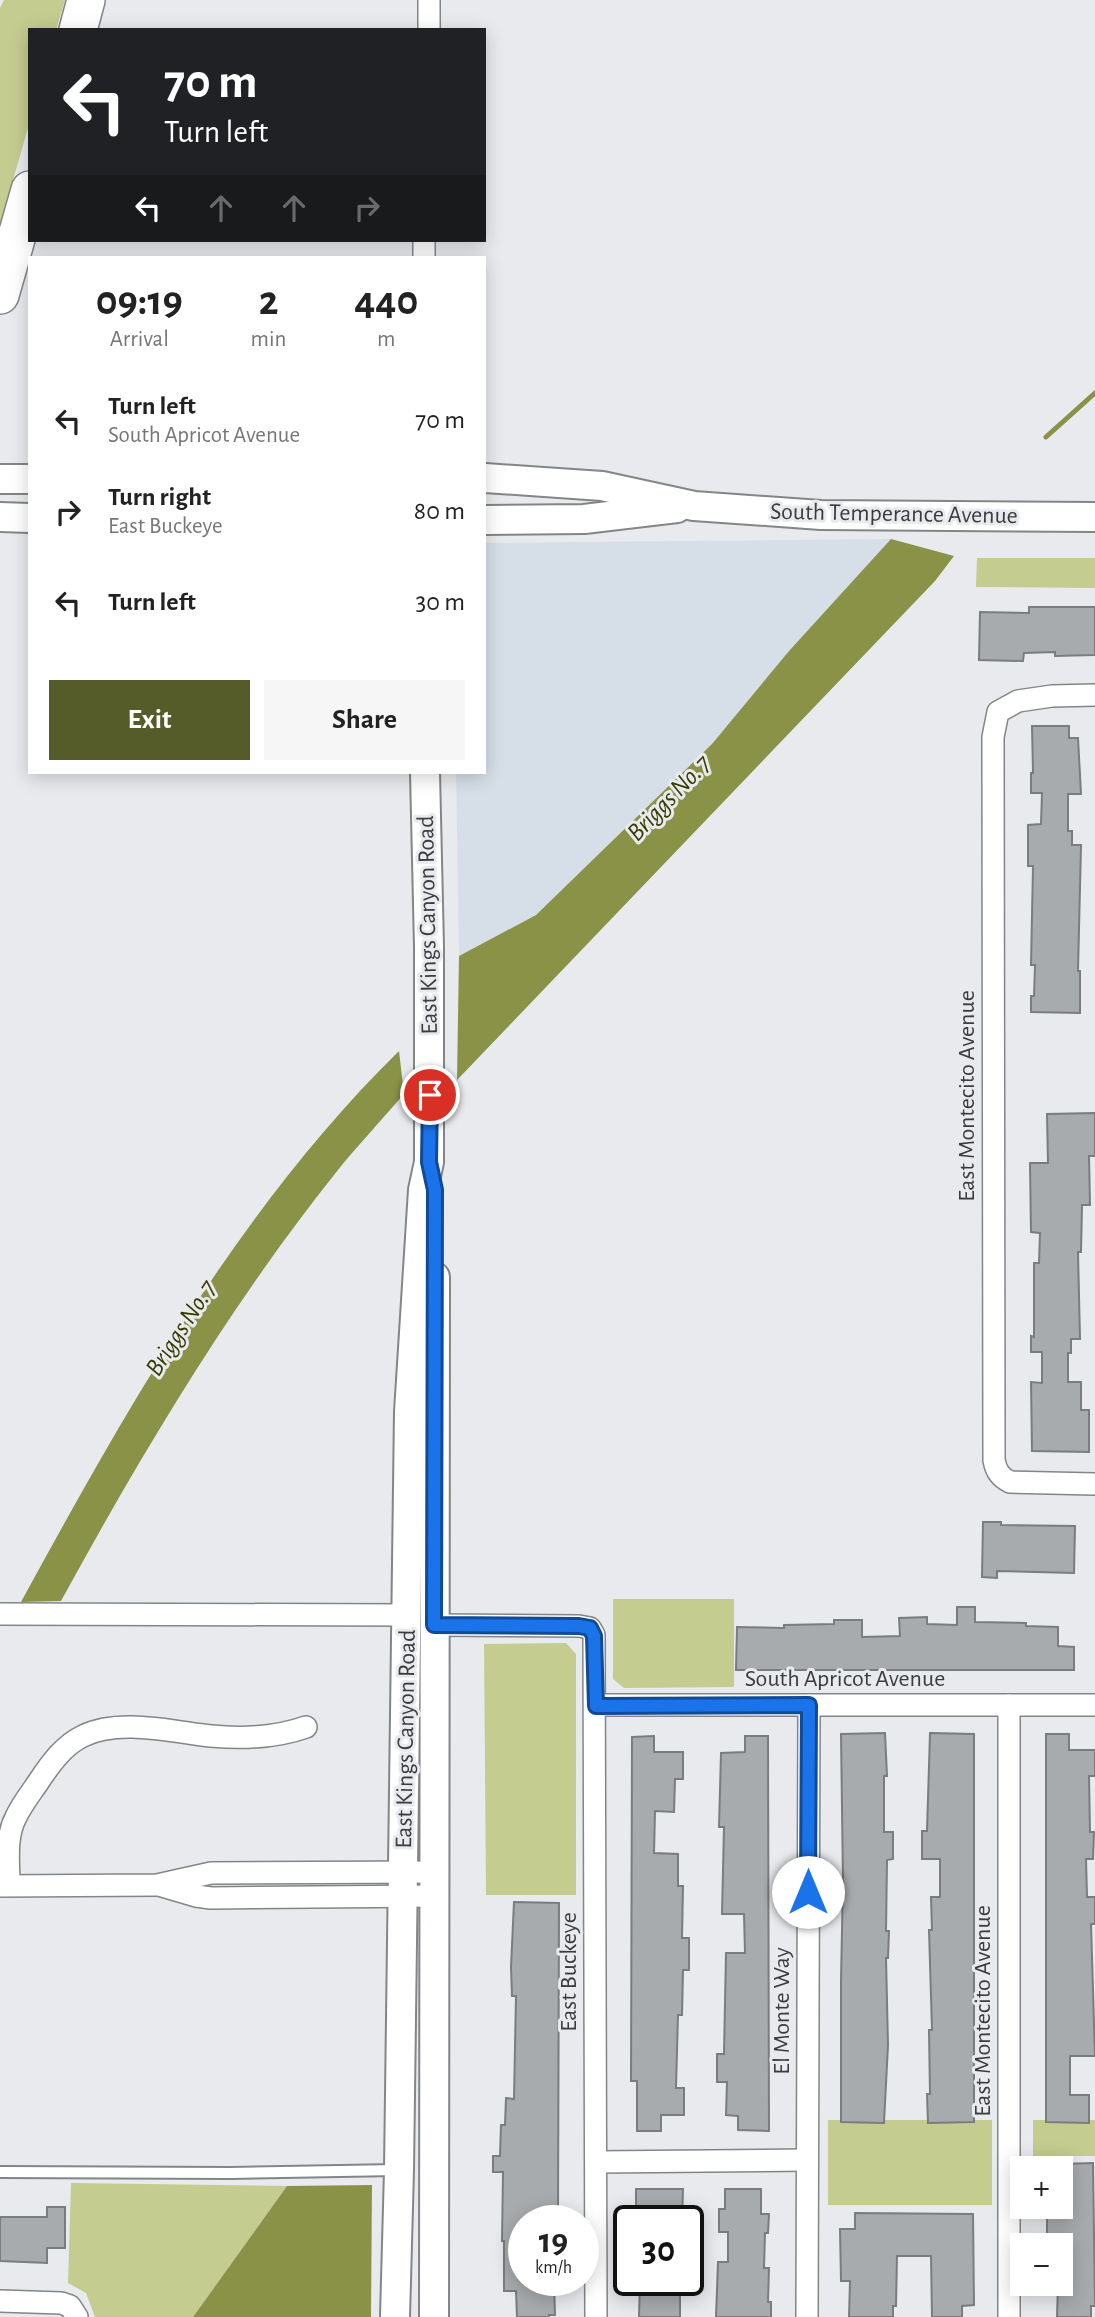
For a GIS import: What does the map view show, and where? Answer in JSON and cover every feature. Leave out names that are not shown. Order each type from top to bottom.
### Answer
[{"type":"highway","points":[[79,28],[86,0]]},
{"type":"highway","points":[[0,295],[28,197]]},
{"type":"main road","name":"South Temperance Avenue","points":[[486,478],[602,486],[694,506],[855,516],[1095,517]]},
{"type":"main road","points":[[0,480],[28,479]]},
{"type":"main road","name":"South Temperance Avenue","points":[[486,520],[584,519],[694,506]]},
{"type":"main road","points":[[0,517],[28,518]]},
{"type":"main road","name":"East Kings Canyon Road","points":[[395,2317],[403,1754],[408,1615],[408,1452],[423,1190],[429,1162],[429,922],[425,774]]},
{"type":"main road","name":"East Kings Canyon Road","points":[[429,1162],[435,1190],[435,2317]]},
{"type":"main road","points":[[408,1452],[421,1515],[422,1608],[426,1618],[434,1625]]},
{"type":"street","points":[[429,0],[429,28]]},
{"type":"street","name":"East Montecito Avenue","points":[[1095,695],[1052,696],[1018,701],[998,712],[993,737],[994,1460],[1002,1478],[1010,1482],[1095,1484]]},
{"type":"street","points":[[0,1614],[408,1615]]},
{"type":"street","name":"East Buckeye","points":[[434,1625],[579,1626],[590,1628],[594,1636],[596,2317]]},
{"type":"street","name":"El Monte Way","points":[[807,2317],[809,1705]]},
{"type":"street","name":"East Montecito Avenue","points":[[1009,1705],[1009,2317]]},
{"type":"street","name":"South Apricot Avenue","points":[[596,1706],[1095,1705]]},
{"type":"street","points":[[306,1727],[275,1736],[246,1738],[128,1727],[85,1735],[67,1746],[50,1764],[15,1818],[4,1885],[157,1885],[211,1873],[403,1885],[435,1884]]},
{"type":"street","points":[[596,2162],[807,2160]]},
{"type":"street","points":[[0,2301],[51,2302],[73,2312]]},
{"type":"lane","points":[[0,2172],[231,2173],[399,2170]]},
{"type":"shaded area","points":[[4,0],[65,0],[57,28],[28,28],[28,128],[0,225],[0,8]]},
{"type":"shaded area","points":[[891,539],[789,651],[712,744],[536,915],[459,956],[456,774],[486,774],[486,543]]},
{"type":"shaded area","points":[[977,558],[1095,558],[1095,588],[976,587]]},
{"type":"shaded area","points":[[613,1599],[734,1599],[734,1687],[624,1688],[613,1679]]},
{"type":"shaded area","points":[[566,1643],[576,1654],[576,1895],[486,1895],[484,1644]]},
{"type":"shaded area","points":[[828,2120],[992,2120],[992,2205],[828,2205]]},
{"type":"shaded area","points":[[1033,2120],[1095,2120],[1095,2156],[1033,2156]]},
{"type":"shaded area","points":[[71,2183],[287,2186],[193,2317],[95,2317],[86,2293],[68,2283]]},
{"type":"water","points":[[891,539],[954,556],[935,581],[457,1080],[459,956],[536,915],[712,744],[789,651]]},
{"type":"water","points":[[399,1051],[404,1094],[334,1175],[258,1276],[155,1436],[61,1601],[21,1602],[145,1384],[237,1243],[341,1112]]},
{"type":"water","points":[[372,2185],[371,2317],[193,2317],[287,2186]]},
{"type":"building","points":[[1029,607],[1095,607],[1095,655],[1055,656],[1055,652],[1024,653],[1023,661],[979,660],[980,612],[1029,613]]},
{"type":"building","points":[[1032,726],[1069,726],[1069,738],[1078,738],[1081,794],[1068,794],[1068,831],[1072,831],[1072,845],[1081,845],[1078,971],[1080,1013],[1031,1012],[1035,965],[1031,965],[1033,866],[1028,866],[1028,825],[1041,824],[1042,793],[1031,793]]},
{"type":"building","points":[[1095,1113],[1095,1156],[1089,1156],[1090,1205],[1082,1205],[1081,1252],[1078,1252],[1080,1339],[1071,1339],[1071,1353],[1068,1353],[1068,1382],[1081,1382],[1081,1410],[1089,1410],[1089,1452],[1032,1451],[1031,1382],[1042,1383],[1042,1352],[1031,1352],[1031,1336],[1034,1337],[1034,1263],[1039,1263],[1040,1233],[1031,1232],[1030,1163],[1048,1163],[1047,1114]]},
{"type":"building","points":[[983,1522],[1001,1522],[1001,1525],[1075,1526],[1074,1573],[997,1571],[997,1578],[982,1577]]},
{"type":"building","points":[[957,1607],[975,1607],[975,1622],[1058,1627],[1058,1646],[1074,1647],[1074,1670],[736,1670],[737,1627],[784,1628],[784,1625],[834,1624],[834,1620],[862,1620],[862,1637],[900,1636],[899,1618],[927,1617],[927,1624],[957,1625]]},
{"type":"building","points":[[885,1733],[887,1776],[884,1776],[884,1832],[893,1832],[893,1859],[887,1860],[888,2045],[884,2123],[841,2122],[841,1734]]},
{"type":"building","points":[[930,1733],[974,1734],[974,2122],[928,2123],[929,2030],[932,2030],[929,1930],[932,1930],[931,1897],[940,1897],[940,1859],[922,1859],[922,1831],[927,1831]]},
{"type":"building","points":[[1046,1734],[1069,1734],[1069,1750],[1095,1750],[1095,1776],[1089,1776],[1090,1832],[1094,1832],[1093,1859],[1086,1859],[1087,1897],[1095,1897],[1095,1924],[1091,1924],[1095,2056],[1070,2056],[1070,2095],[1089,2095],[1089,2123],[1046,2122]]},
{"type":"building","points":[[654,1736],[654,1752],[683,1752],[683,1779],[675,1779],[674,1812],[655,1811],[654,1853],[678,1854],[678,1886],[683,1886],[682,1938],[689,1938],[689,1970],[683,1970],[682,2015],[678,2015],[676,2088],[684,2088],[684,2115],[661,2115],[661,2131],[637,2131],[637,2081],[631,2081],[632,1737]]},
{"type":"building","points":[[745,1736],[768,1736],[769,2131],[738,2130],[738,2116],[726,2115],[727,2082],[717,2082],[717,2054],[724,2054],[726,1953],[745,1953],[744,1914],[722,1914],[724,1827],[719,1827],[721,1753],[745,1752]]},
{"type":"building","points":[[514,1902],[559,1903],[558,2205],[508,2205],[508,2291],[504,2291],[503,2172],[493,2172],[493,2156],[500,2156],[501,2125],[505,2125],[506,2098],[514,2099],[516,1996],[512,1996]]},
{"type":"building","points":[[1093,2163],[1095,2306],[1091,2306],[1091,2317],[1057,2317],[1058,2296],[1073,2296],[1073,2233],[1047,2233],[1047,2219],[1073,2219],[1073,2164]]},
{"type":"building","points":[[636,2189],[683,2189],[682,2205],[636,2205]]},
{"type":"building","points":[[725,2189],[761,2189],[761,2214],[769,2214],[768,2233],[765,2233],[764,2268],[769,2268],[768,2302],[771,2302],[771,2317],[716,2317],[718,2262],[728,2262],[728,2232],[719,2232],[719,2209],[725,2209]]},
{"type":"building","points":[[47,2207],[65,2207],[65,2248],[47,2248],[47,2263],[0,2261],[0,2217],[47,2217]]},
{"type":"building","points":[[855,2213],[973,2214],[974,2305],[962,2306],[962,2317],[932,2317],[931,2256],[897,2256],[896,2306],[893,2306],[893,2317],[849,2317],[850,2281],[841,2281],[840,2229],[855,2229]]},
{"type":"building","points":[[516,2296],[554,2296],[555,2315],[517,2317]]},
{"type":"building","points":[[640,2296],[680,2296],[680,2317],[639,2317]]},
{"type":"waterway","name":"Briggs No. 7","points":[[1046,437],[1095,393]]},
{"type":"route","points":[[430,1095],[429,1162],[435,1190],[434,1625],[590,1628],[594,1636],[596,1706],[809,1705],[808,1892]]}]
